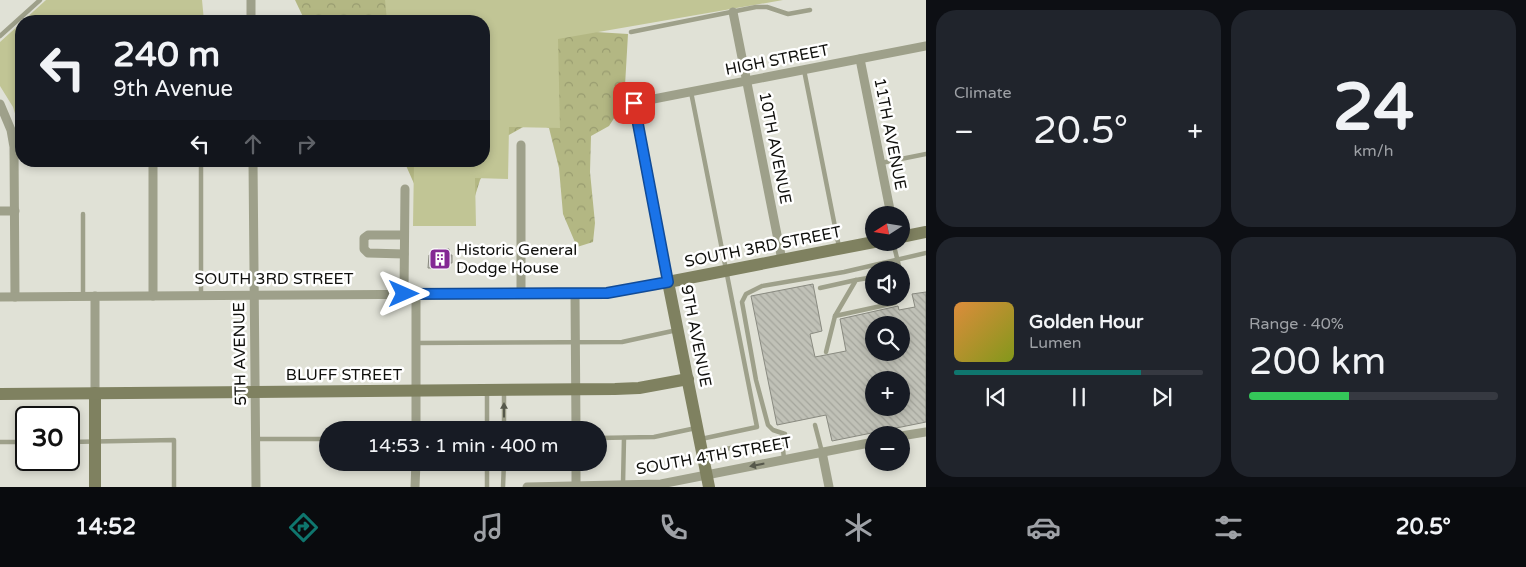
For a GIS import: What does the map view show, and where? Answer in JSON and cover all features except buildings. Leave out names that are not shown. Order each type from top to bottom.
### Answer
[{"type":"main road","points":[[910,235],[926,232]]},
{"type":"main road","name":"SOUTH 3RD STREET","points":[[668,282],[865,244]]},
{"type":"main road","name":"9TH AVENUE","points":[[668,282],[708,481]]},
{"type":"main road","name":"BLUFF STREET","points":[[0,394],[576,390],[634,388],[688,379]]},
{"type":"main road","points":[[95,393],[95,487]]},
{"type":"street","points":[[251,0],[251,15]]},
{"type":"street","name":"10TH AVENUE","points":[[734,12],[782,260]]},
{"type":"street","name":"HIGH STREET","points":[[634,103],[926,46]]},
{"type":"street","name":"11TH AVENUE","points":[[860,59],[888,206]]},
{"type":"street","name":"9TH AVENUE","points":[[634,103],[668,282]]},
{"type":"street","points":[[0,104],[11,130],[14,147],[15,297]]},
{"type":"street","points":[[521,145],[521,294]]},
{"type":"street","points":[[153,167],[153,296]]},
{"type":"street","name":"5TH AVENUE","points":[[252,167],[256,487]]},
{"type":"street","points":[[404,294],[405,189]]},
{"type":"street","points":[[0,211],[15,211]]},
{"type":"street","points":[[404,235],[368,235],[364,238],[364,249],[368,253],[404,254]]},
{"type":"street","name":"SOUTH 3RD STREET","points":[[0,297],[576,293],[617,292],[668,282]]},
{"type":"street","points":[[576,293],[576,421]]},
{"type":"street","points":[[416,294],[416,421]]},
{"type":"street","points":[[95,296],[95,393]]},
{"type":"street","points":[[910,435],[926,432]]},
{"type":"street","name":"SOUTH 4TH STREET","points":[[527,487],[623,486],[708,481],[784,459],[865,444]]},
{"type":"street","points":[[822,452],[829,487]]},
{"type":"street","points":[[415,487],[416,471]]},
{"type":"street","points":[[576,471],[576,487]]},
{"type":"lane","points":[[23,15],[40,0]]},
{"type":"lane","points":[[631,32],[762,6],[788,14],[810,10]]},
{"type":"lane","points":[[0,36],[15,22]]},
{"type":"lane","points":[[804,70],[839,249]]},
{"type":"lane","points":[[607,438],[699,433],[757,427],[691,92]]},
{"type":"lane","points":[[880,163],[926,154]]},
{"type":"lane","points":[[201,167],[201,296]]},
{"type":"lane","points":[[83,214],[83,296]]},
{"type":"lane","points":[[895,251],[897,260]]},
{"type":"lane","points":[[784,459],[785,434],[773,430],[768,425],[756,380],[742,302],[746,294],[762,286],[844,272],[926,252]]},
{"type":"lane","points":[[820,288],[865,278]]},
{"type":"lane","points":[[826,352],[835,316],[856,280]]},
{"type":"lane","points":[[835,316],[880,306]]},
{"type":"lane","points":[[416,342],[622,342],[678,330]]},
{"type":"lane","points":[[487,390],[487,421]]},
{"type":"lane","points":[[504,390],[504,421]]},
{"type":"lane","points":[[816,424],[822,452]]},
{"type":"lane","points":[[716,451],[785,437]]},
{"type":"lane","points":[[623,486],[624,438]]},
{"type":"lane","points":[[256,439],[319,439]]},
{"type":"lane","points":[[80,442],[174,440],[174,487]]},
{"type":"lane","points":[[0,442],[15,442]]},
{"type":"lane","points":[[487,471],[487,487]]},
{"type":"lane","points":[[504,471],[504,487]]},
{"type":"green space","points":[[46,0],[202,0],[203,15],[30,15]]},
{"type":"green space","points":[[295,0],[395,0],[396,15],[302,15]]},
{"type":"green space","points":[[385,0],[783,0],[558,39],[560,128],[509,127],[508,179],[475,178],[476,226],[413,226],[414,167],[490,167],[490,15],[386,15]]},
{"type":"green space","points":[[490,25],[628,34],[624,103],[609,126],[591,136],[590,172],[595,223],[593,242],[577,247],[563,214],[559,168],[549,128],[532,122],[507,136],[490,164]]},
{"type":"green space","points":[[15,28],[15,114],[0,86],[0,42]]},
{"type":"green space","points":[[407,167],[488,167],[480,180],[471,209],[427,213]]},
{"type":"place","name":"Historic General Dodge House","points":[[440,259]]},
{"type":"route","points":[[404,294],[607,293],[668,282],[634,103]]}]
